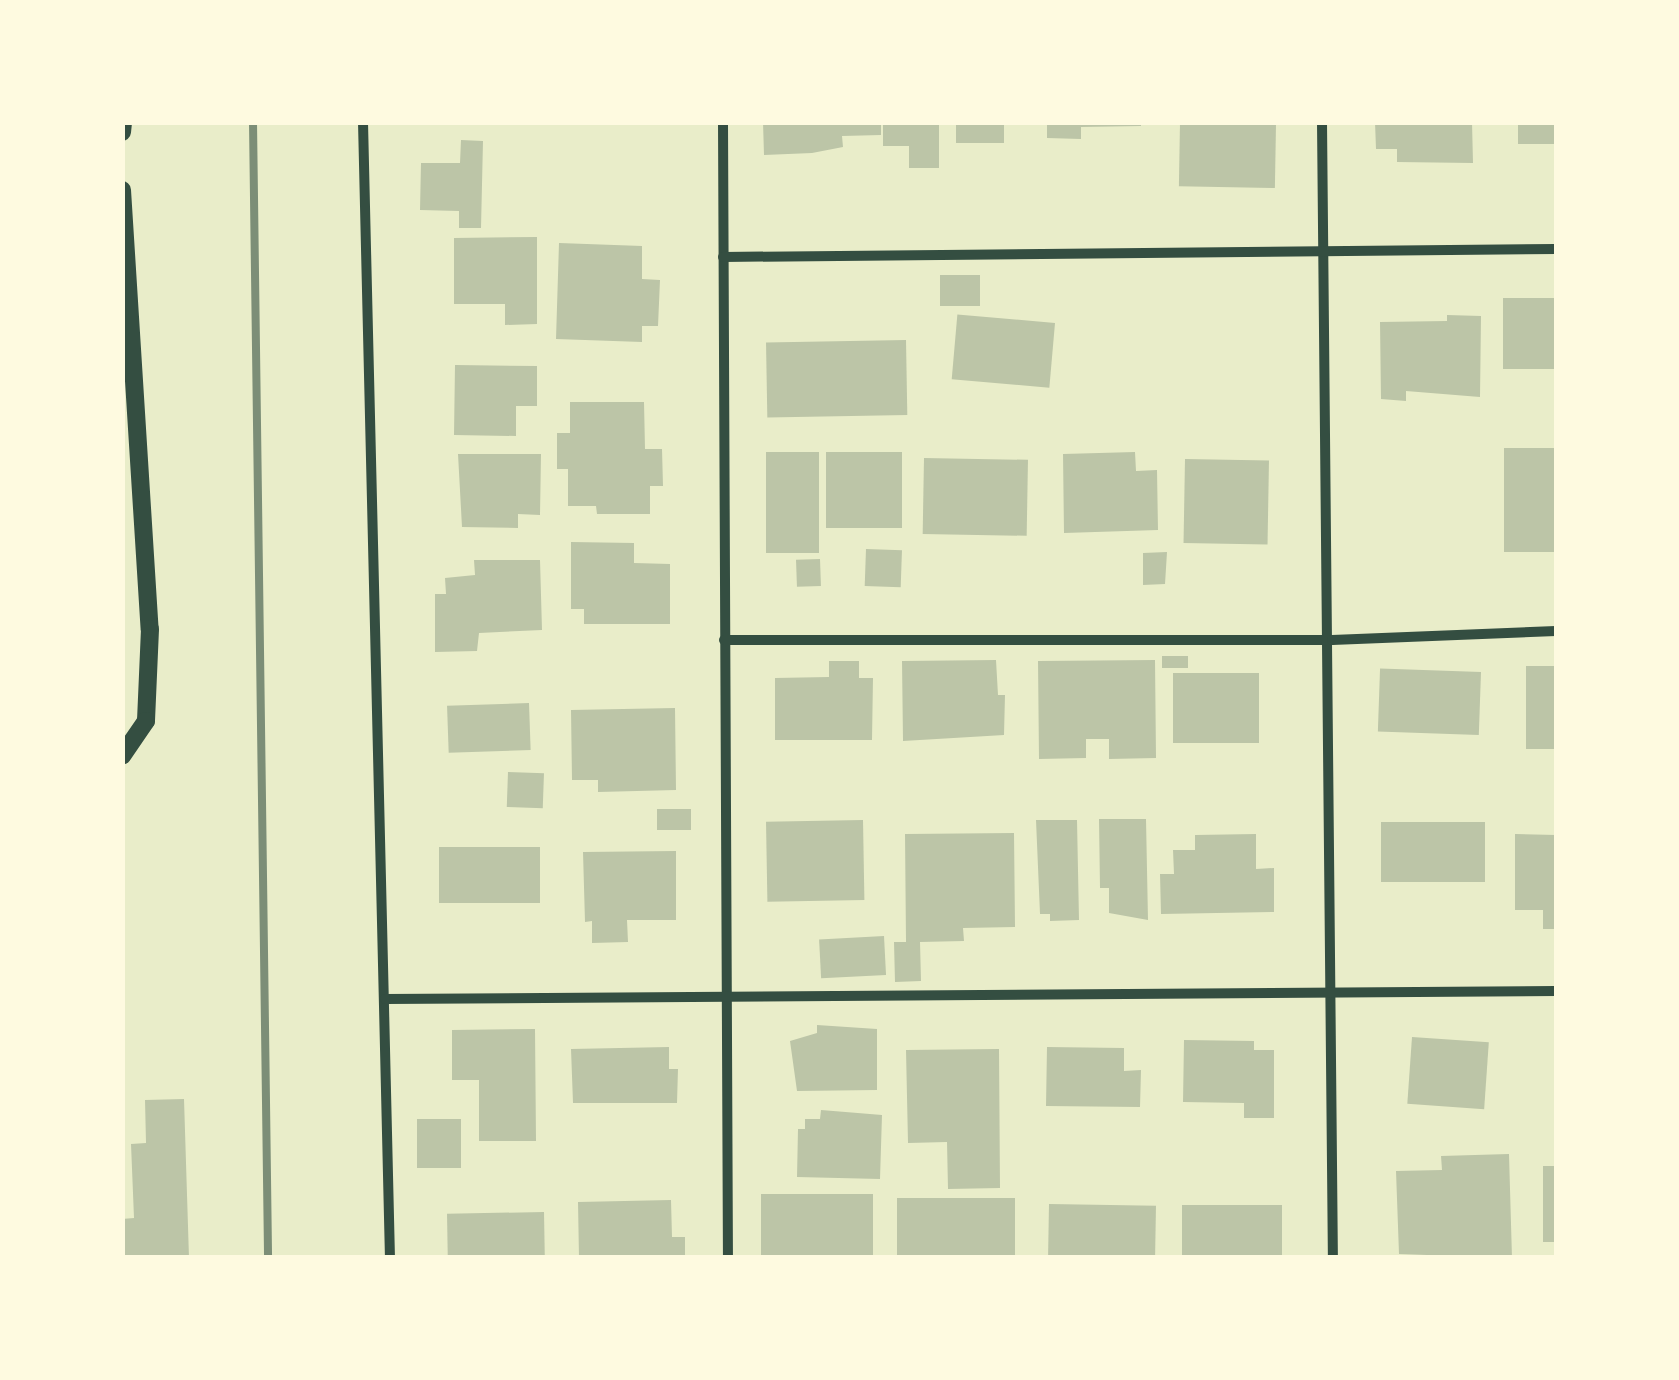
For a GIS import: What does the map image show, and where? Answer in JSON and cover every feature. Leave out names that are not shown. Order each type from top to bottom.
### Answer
[{"type":"street","points":[[122,132],[124,122]]},
{"type":"street","points":[[363,122],[390,1258]]},
{"type":"street","points":[[723,122],[728,1258]]},
{"type":"street","points":[[1322,122],[1332,640],[1326,994],[1333,1258]]},
{"type":"street","points":[[122,190],[150,629],[146,721],[122,756]]},
{"type":"street","points":[[723,257],[1556,248]]},
{"type":"street","points":[[724,640],[1332,640],[1556,631]]},
{"type":"street","points":[[385,999],[1556,991]]},
{"type":"building","points":[[763,122],[881,122],[881,135],[842,136],[843,147],[812,153],[764,155]]},
{"type":"building","points":[[883,122],[939,122],[939,168],[909,168],[909,146],[883,146]]},
{"type":"building","points":[[956,122],[1004,122],[1004,143],[956,143]]},
{"type":"building","points":[[1047,122],[1141,122],[1141,126],[1081,127],[1081,139],[1047,138]]},
{"type":"building","points":[[1180,122],[1276,124],[1275,188],[1179,186]]},
{"type":"building","points":[[1375,122],[1472,122],[1473,163],[1397,162],[1397,149],[1376,149]]},
{"type":"building","points":[[1518,122],[1556,122],[1556,144],[1518,144]]},
{"type":"building","points":[[461,140],[483,141],[481,228],[459,228],[459,211],[420,210],[421,163],[460,163]]},
{"type":"building","points":[[537,237],[537,324],[505,325],[505,304],[454,304],[454,238]]},
{"type":"building","points":[[559,243],[642,246],[642,279],[660,280],[658,326],[642,326],[642,342],[556,339]]},
{"type":"building","points":[[940,275],[980,275],[980,306],[940,306]]},
{"type":"building","points":[[1503,298],[1556,298],[1556,369],[1503,369]]},
{"type":"building","points":[[957,314],[1055,323],[1049,388],[952,379]]},
{"type":"building","points":[[1447,315],[1481,316],[1480,397],[1406,391],[1406,401],[1381,399],[1380,322],[1447,321]]},
{"type":"building","points":[[906,340],[907,415],[767,417],[766,342]]},
{"type":"building","points":[[455,365],[537,366],[537,406],[516,406],[516,436],[454,435]]},
{"type":"building","points":[[570,402],[644,402],[645,449],[662,449],[663,486],[650,486],[650,514],[597,514],[596,506],[568,506],[568,469],[557,469],[557,433],[570,433]]},
{"type":"building","points":[[1504,448],[1556,448],[1556,552],[1504,552]]},
{"type":"building","points":[[766,452],[819,452],[819,553],[766,553]]},
{"type":"building","points":[[826,452],[902,452],[902,528],[826,528]]},
{"type":"building","points":[[1135,452],[1136,471],[1157,470],[1158,530],[1064,533],[1063,454]]},
{"type":"building","points":[[458,454],[541,454],[540,515],[518,514],[518,528],[462,527]]},
{"type":"building","points":[[924,458],[1028,460],[1027,536],[923,534]]},
{"type":"building","points":[[1185,459],[1269,460],[1268,544],[1184,543]]},
{"type":"building","points":[[571,542],[634,543],[634,563],[670,564],[670,624],[584,624],[584,609],[571,609]]},
{"type":"building","points":[[866,549],[902,550],[901,587],[865,586]]},
{"type":"building","points":[[1167,552],[1165,584],[1143,585],[1143,553]]},
{"type":"building","points":[[820,559],[821,586],[797,587],[796,560]]},
{"type":"building","points":[[474,560],[540,560],[542,630],[479,633],[477,651],[435,652],[435,594],[446,594],[445,578],[475,575]]},
{"type":"building","points":[[1162,656],[1188,656],[1188,668],[1162,668]]},
{"type":"building","points":[[996,660],[998,695],[1005,695],[1004,735],[903,741],[902,661]]},
{"type":"building","points":[[1155,660],[1156,758],[1109,759],[1109,739],[1086,739],[1086,758],[1039,759],[1038,661]]},
{"type":"building","points":[[829,661],[859,661],[859,678],[873,678],[872,740],[775,740],[775,678],[829,677]]},
{"type":"building","points":[[1526,666],[1556,666],[1556,749],[1526,749]]},
{"type":"building","points":[[1380,668],[1481,672],[1479,735],[1378,731]]},
{"type":"building","points":[[1173,673],[1259,673],[1259,743],[1173,743]]},
{"type":"building","points":[[529,703],[531,750],[449,753],[447,706]]},
{"type":"building","points":[[675,708],[676,790],[598,792],[598,780],[572,780],[571,710]]},
{"type":"building","points":[[508,772],[544,773],[543,808],[507,807]]},
{"type":"building","points":[[657,809],[691,809],[691,830],[657,830]]},
{"type":"building","points":[[1099,819],[1146,819],[1148,920],[1109,913],[1109,888],[1100,888]]},
{"type":"building","points":[[863,820],[864,900],[767,902],[766,822]]},
{"type":"building","points":[[1036,820],[1077,820],[1079,920],[1050,921],[1050,914],[1040,914]]},
{"type":"building","points":[[1381,822],[1485,822],[1485,882],[1381,882]]},
{"type":"building","points":[[1014,833],[1015,927],[963,928],[964,941],[920,942],[921,981],[895,982],[894,942],[906,942],[905,834]]},
{"type":"building","points":[[1256,834],[1256,869],[1274,868],[1274,912],[1161,914],[1160,874],[1174,874],[1173,850],[1195,850],[1195,835]]},
{"type":"building","points":[[1515,834],[1556,835],[1556,929],[1543,929],[1543,910],[1515,910]]},
{"type":"building","points":[[439,847],[540,847],[540,903],[439,903]]},
{"type":"building","points":[[676,851],[676,920],[627,920],[628,942],[592,943],[592,921],[585,922],[583,852]]},
{"type":"building","points":[[884,936],[886,975],[821,978],[819,939]]},
{"type":"building","points":[[817,1025],[877,1029],[877,1090],[797,1091],[790,1041],[817,1033]]},
{"type":"building","points":[[535,1029],[536,1141],[479,1141],[479,1080],[452,1080],[452,1030]]},
{"type":"building","points":[[1412,1037],[1489,1042],[1484,1109],[1407,1104]]},
{"type":"building","points":[[1184,1040],[1254,1041],[1254,1050],[1274,1050],[1274,1118],[1244,1118],[1244,1103],[1183,1102]]},
{"type":"building","points":[[669,1047],[669,1069],[678,1069],[677,1103],[573,1103],[571,1049]]},
{"type":"building","points":[[1047,1047],[1124,1048],[1124,1071],[1141,1070],[1140,1107],[1046,1106]]},
{"type":"building","points":[[999,1049],[1000,1188],[948,1189],[947,1142],[908,1143],[906,1050]]},
{"type":"building","points":[[184,1099],[189,1258],[122,1258],[122,1219],[134,1218],[131,1144],[146,1143],[145,1100]]},
{"type":"building","points":[[821,1110],[882,1115],[880,1179],[797,1177],[798,1129],[805,1129],[805,1119],[820,1119]]},
{"type":"building","points":[[417,1119],[461,1119],[461,1168],[417,1168]]},
{"type":"building","points":[[1509,1154],[1512,1258],[1399,1254],[1396,1171],[1442,1170],[1441,1156]]},
{"type":"building","points":[[1543,1166],[1556,1166],[1556,1242],[1543,1242]]},
{"type":"building","points":[[761,1194],[873,1194],[873,1258],[761,1258]]},
{"type":"building","points":[[897,1198],[1015,1198],[1015,1258],[897,1258]]},
{"type":"building","points":[[671,1200],[672,1237],[685,1237],[685,1258],[579,1258],[578,1202]]},
{"type":"building","points":[[1049,1204],[1156,1206],[1155,1258],[1048,1258]]},
{"type":"building","points":[[1182,1205],[1282,1205],[1282,1258],[1182,1258]]},
{"type":"building","points":[[544,1212],[545,1258],[448,1258],[447,1214]]},
{"type":"railway","points":[[253,122],[268,1258]]}]
